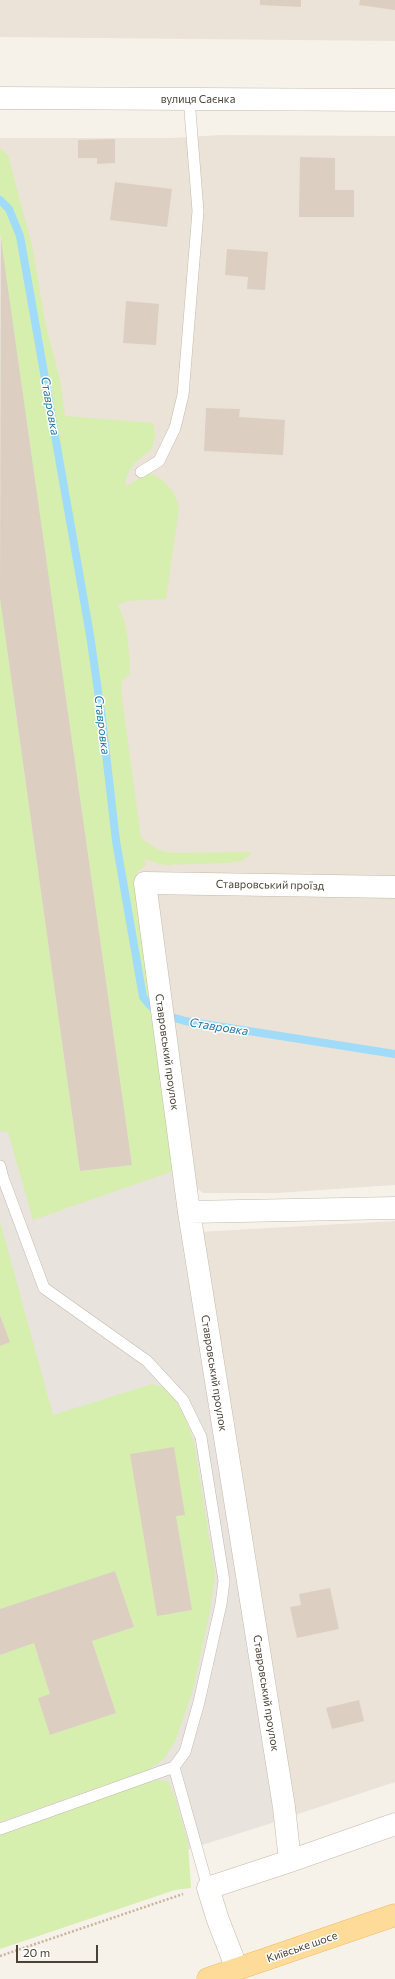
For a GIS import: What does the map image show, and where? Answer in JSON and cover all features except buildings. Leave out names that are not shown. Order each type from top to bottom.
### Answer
[{"type":"main road","name":"Київське шосе","points":[[208,1979],[239,1974],[395,1915]]},
{"type":"street","name":"вулиця Саєнка","points":[[0,98],[395,100]]},
{"type":"street","name":"Ставровський проїзд","points":[[145,883],[395,887]]},
{"type":"street","name":"Ставровський проулок","points":[[145,883],[189,1212],[284,1807],[290,1861]]},
{"type":"street","points":[[189,1212],[395,1208]]},
{"type":"street","points":[[239,1974],[218,1920],[208,1888],[395,1824]]},
{"type":"lane","points":[[141,472],[159,461],[175,428],[183,395],[198,211],[189,99]]},
{"type":"lane","points":[[0,1166],[3,1178],[44,1288],[147,1361],[183,1400],[202,1437],[224,1581],[221,1604],[199,1702],[185,1752],[174,1767],[0,1829]]},
{"type":"lane","points":[[174,1767],[208,1888]]},
{"type":"path","points":[[0,1956],[181,1894],[208,1888]]},
{"type":"shaded area","points":[[0,0],[395,0],[395,41],[0,37]]},
{"type":"shaded area","points":[[221,135],[395,136],[395,1185],[277,1193],[203,1193],[173,1171],[132,1165],[0,233],[0,138],[170,138]]},
{"type":"shaded area","points":[[0,233],[132,1165],[173,1171],[251,1661],[275,1822],[0,1909]]},
{"type":"shaded area","points":[[395,1221],[395,1782],[292,1816],[198,1232]]},
{"type":"green space","points":[[0,148],[8,155],[32,246],[46,326],[60,380],[65,416],[153,423],[155,435],[152,449],[134,463],[127,475],[125,483],[127,486],[149,473],[165,482],[178,502],[179,508],[166,599],[127,601],[118,605],[122,613],[129,647],[130,674],[122,681],[121,691],[141,838],[158,850],[172,853],[251,852],[250,855],[241,861],[227,863],[163,865],[144,859],[146,865],[138,871],[136,880],[173,1171],[33,1220],[8,1132],[0,1132],[0,598],[80,1171],[132,1165],[0,233]]},
{"type":"green space","points":[[0,1221],[53,1415],[152,1384],[162,1387],[173,1397],[185,1417],[194,1442],[215,1575],[210,1611],[193,1690],[175,1742],[163,1760],[148,1770],[0,1822],[0,1655],[34,1643],[50,1694],[51,1735],[116,1713],[92,1641],[134,1627],[115,1571],[0,1609],[0,1346],[10,1342],[0,1314]],"holes":[[[131,1454],[176,1516],[192,1610],[157,1616]]]},
{"type":"green space","points":[[156,1780],[168,1781],[175,1797],[188,1843],[191,1888],[175,1890],[0,1949],[0,1835],[134,1786]]},
{"type":"waterway","name":"Ставровка","points":[[0,200],[9,209],[20,236],[90,635],[102,719],[116,841],[143,997],[152,1008],[161,1014],[185,1021],[395,1054]]}]
